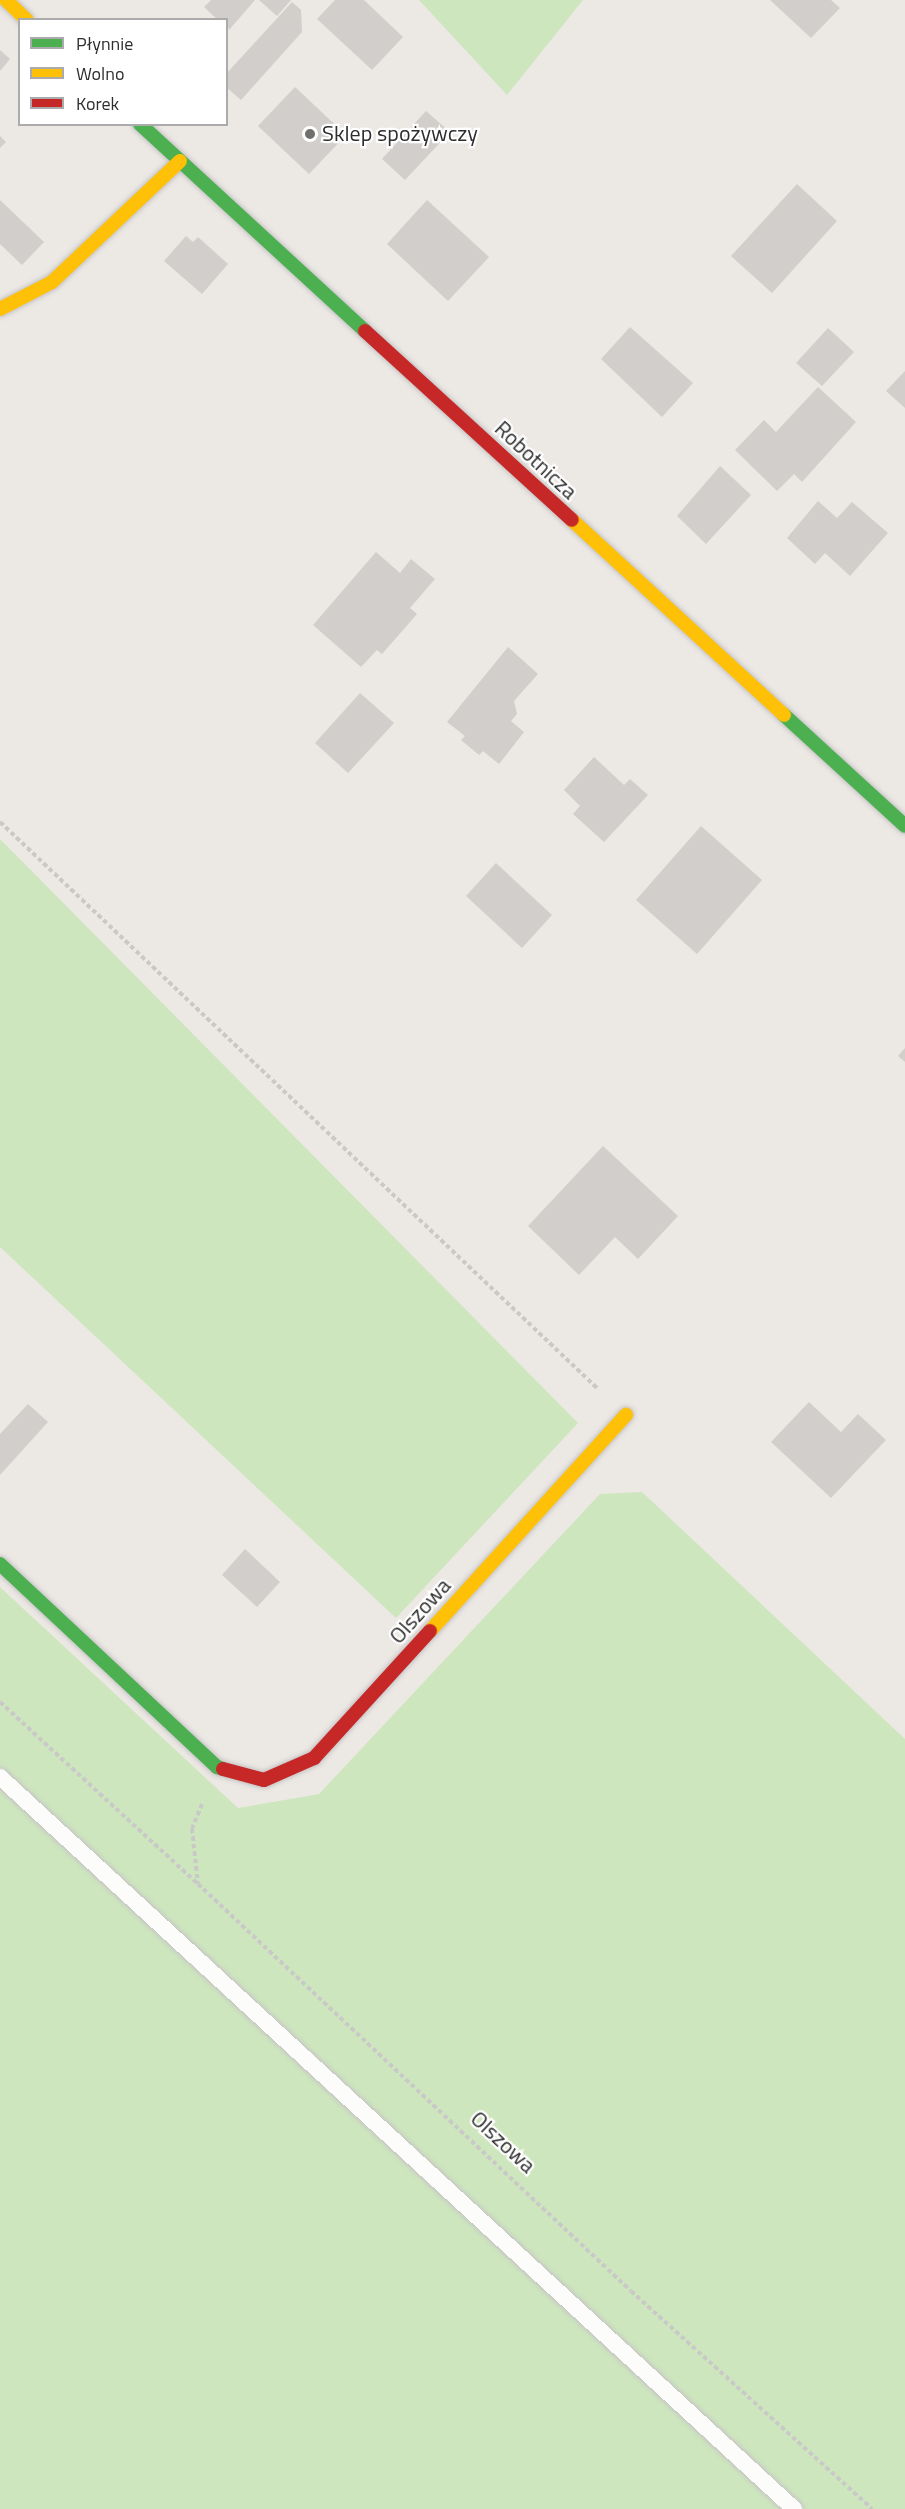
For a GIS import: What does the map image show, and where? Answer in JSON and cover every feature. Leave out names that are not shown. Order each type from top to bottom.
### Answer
[{"type":"street","points":[[6,0],[25,18]]},
{"type":"street","name":"Robotnicza","points":[[142,126],[905,826]]},
{"type":"street","points":[[0,309],[51,282],[180,161]]},
{"type":"street","name":"Olszowa","points":[[0,1564],[217,1767],[264,1780],[314,1758],[626,1415]]},
{"type":"lane","points":[[0,1777],[794,2509]]},
{"type":"path","points":[[0,822],[626,1415]]},
{"type":"path","name":"Olszowa","points":[[0,1702],[198,1884],[631,2291],[872,2509]]},
{"type":"path","points":[[198,1884],[192,1829],[217,1767]]},
{"type":"green space","points":[[419,0],[583,0],[507,95]]},
{"type":"green space","points":[[0,839],[578,1423],[396,1618],[0,1247]]},
{"type":"green space","points":[[642,1492],[905,1739],[905,2509],[0,2509],[0,1587],[238,1808],[319,1794],[600,1494]]},
{"type":"building","points":[[211,0],[255,0],[229,30],[228,18],[216,18],[204,7]]},
{"type":"building","points":[[259,0],[291,0],[277,16]]},
{"type":"building","points":[[335,0],[364,0],[403,37],[372,70],[317,19]]},
{"type":"building","points":[[770,0],[831,0],[840,8],[811,38]]},
{"type":"building","points":[[292,2],[301,10],[302,32],[241,100],[228,89],[228,72]]},
{"type":"building","points":[[0,50],[10,59],[0,71]]},
{"type":"building","points":[[295,87],[346,135],[309,174],[258,126]]},
{"type":"building","points":[[426,111],[450,132],[405,180],[382,159]]},
{"type":"building","points":[[0,136],[6,142],[0,148]]},
{"type":"building","points":[[797,184],[837,221],[772,293],[731,256]]},
{"type":"building","points":[[0,200],[44,242],[22,265],[0,244]]},
{"type":"building","points":[[427,200],[489,257],[448,301],[387,244]]},
{"type":"building","points":[[186,236],[193,242],[198,237],[228,264],[202,294],[164,261]]},
{"type":"building","points":[[630,327],[693,383],[662,417],[601,359]]},
{"type":"building","points":[[828,328],[854,352],[822,386],[796,363]]},
{"type":"building","points":[[905,371],[905,408],[886,391]]},
{"type":"building","points":[[818,387],[856,422],[802,482],[794,474],[777,491],[735,450],[764,420],[776,432]]},
{"type":"building","points":[[720,466],[751,495],[706,544],[677,516]]},
{"type":"building","points":[[818,501],[837,518],[852,502],[888,533],[850,576],[825,553],[815,564],[787,538]]},
{"type":"building","points":[[376,552],[400,573],[411,559],[435,579],[410,608],[417,614],[382,654],[377,650],[361,667],[313,625]]},
{"type":"building","points":[[508,647],[538,674],[514,701],[517,714],[511,721],[524,732],[499,764],[483,751],[479,755],[461,740],[465,736],[447,722]]},
{"type":"building","points":[[360,693],[394,723],[348,773],[315,743]]},
{"type":"building","points":[[594,757],[624,785],[630,779],[648,795],[604,842],[573,814],[580,806],[564,790]]},
{"type":"building","points":[[701,826],[762,880],[697,954],[636,900]]},
{"type":"building","points":[[496,863],[552,915],[522,948],[466,896]]},
{"type":"building","points":[[905,1048],[905,1062],[898,1056]]},
{"type":"building","points":[[603,1146],[678,1216],[638,1259],[615,1237],[579,1275],[528,1226]]},
{"type":"building","points":[[809,1402],[841,1432],[858,1414],[886,1440],[831,1498],[771,1442]]},
{"type":"building","points":[[28,1404],[48,1422],[0,1475],[0,1434]]},
{"type":"building","points":[[245,1549],[280,1582],[257,1607],[222,1575]]},
{"type":"traffic: fast","points":[[142,126],[365,331]]},
{"type":"traffic: fast","points":[[784,715],[905,826]]},
{"type":"traffic: fast","points":[[0,1564],[217,1767],[223,1769]]},
{"type":"traffic: slow","points":[[6,0],[25,18]]},
{"type":"traffic: slow","points":[[0,309],[52,282],[180,161]]},
{"type":"traffic: slow","points":[[572,520],[784,715]]},
{"type":"traffic: slow","points":[[430,1631],[626,1415]]},
{"type":"traffic: jam","points":[[365,331],[572,520]]},
{"type":"traffic: jam","points":[[223,1769],[264,1780],[314,1758],[430,1631]]},
{"type":"place","name":"Sklep spożywczy","points":[[310,134]]}]
